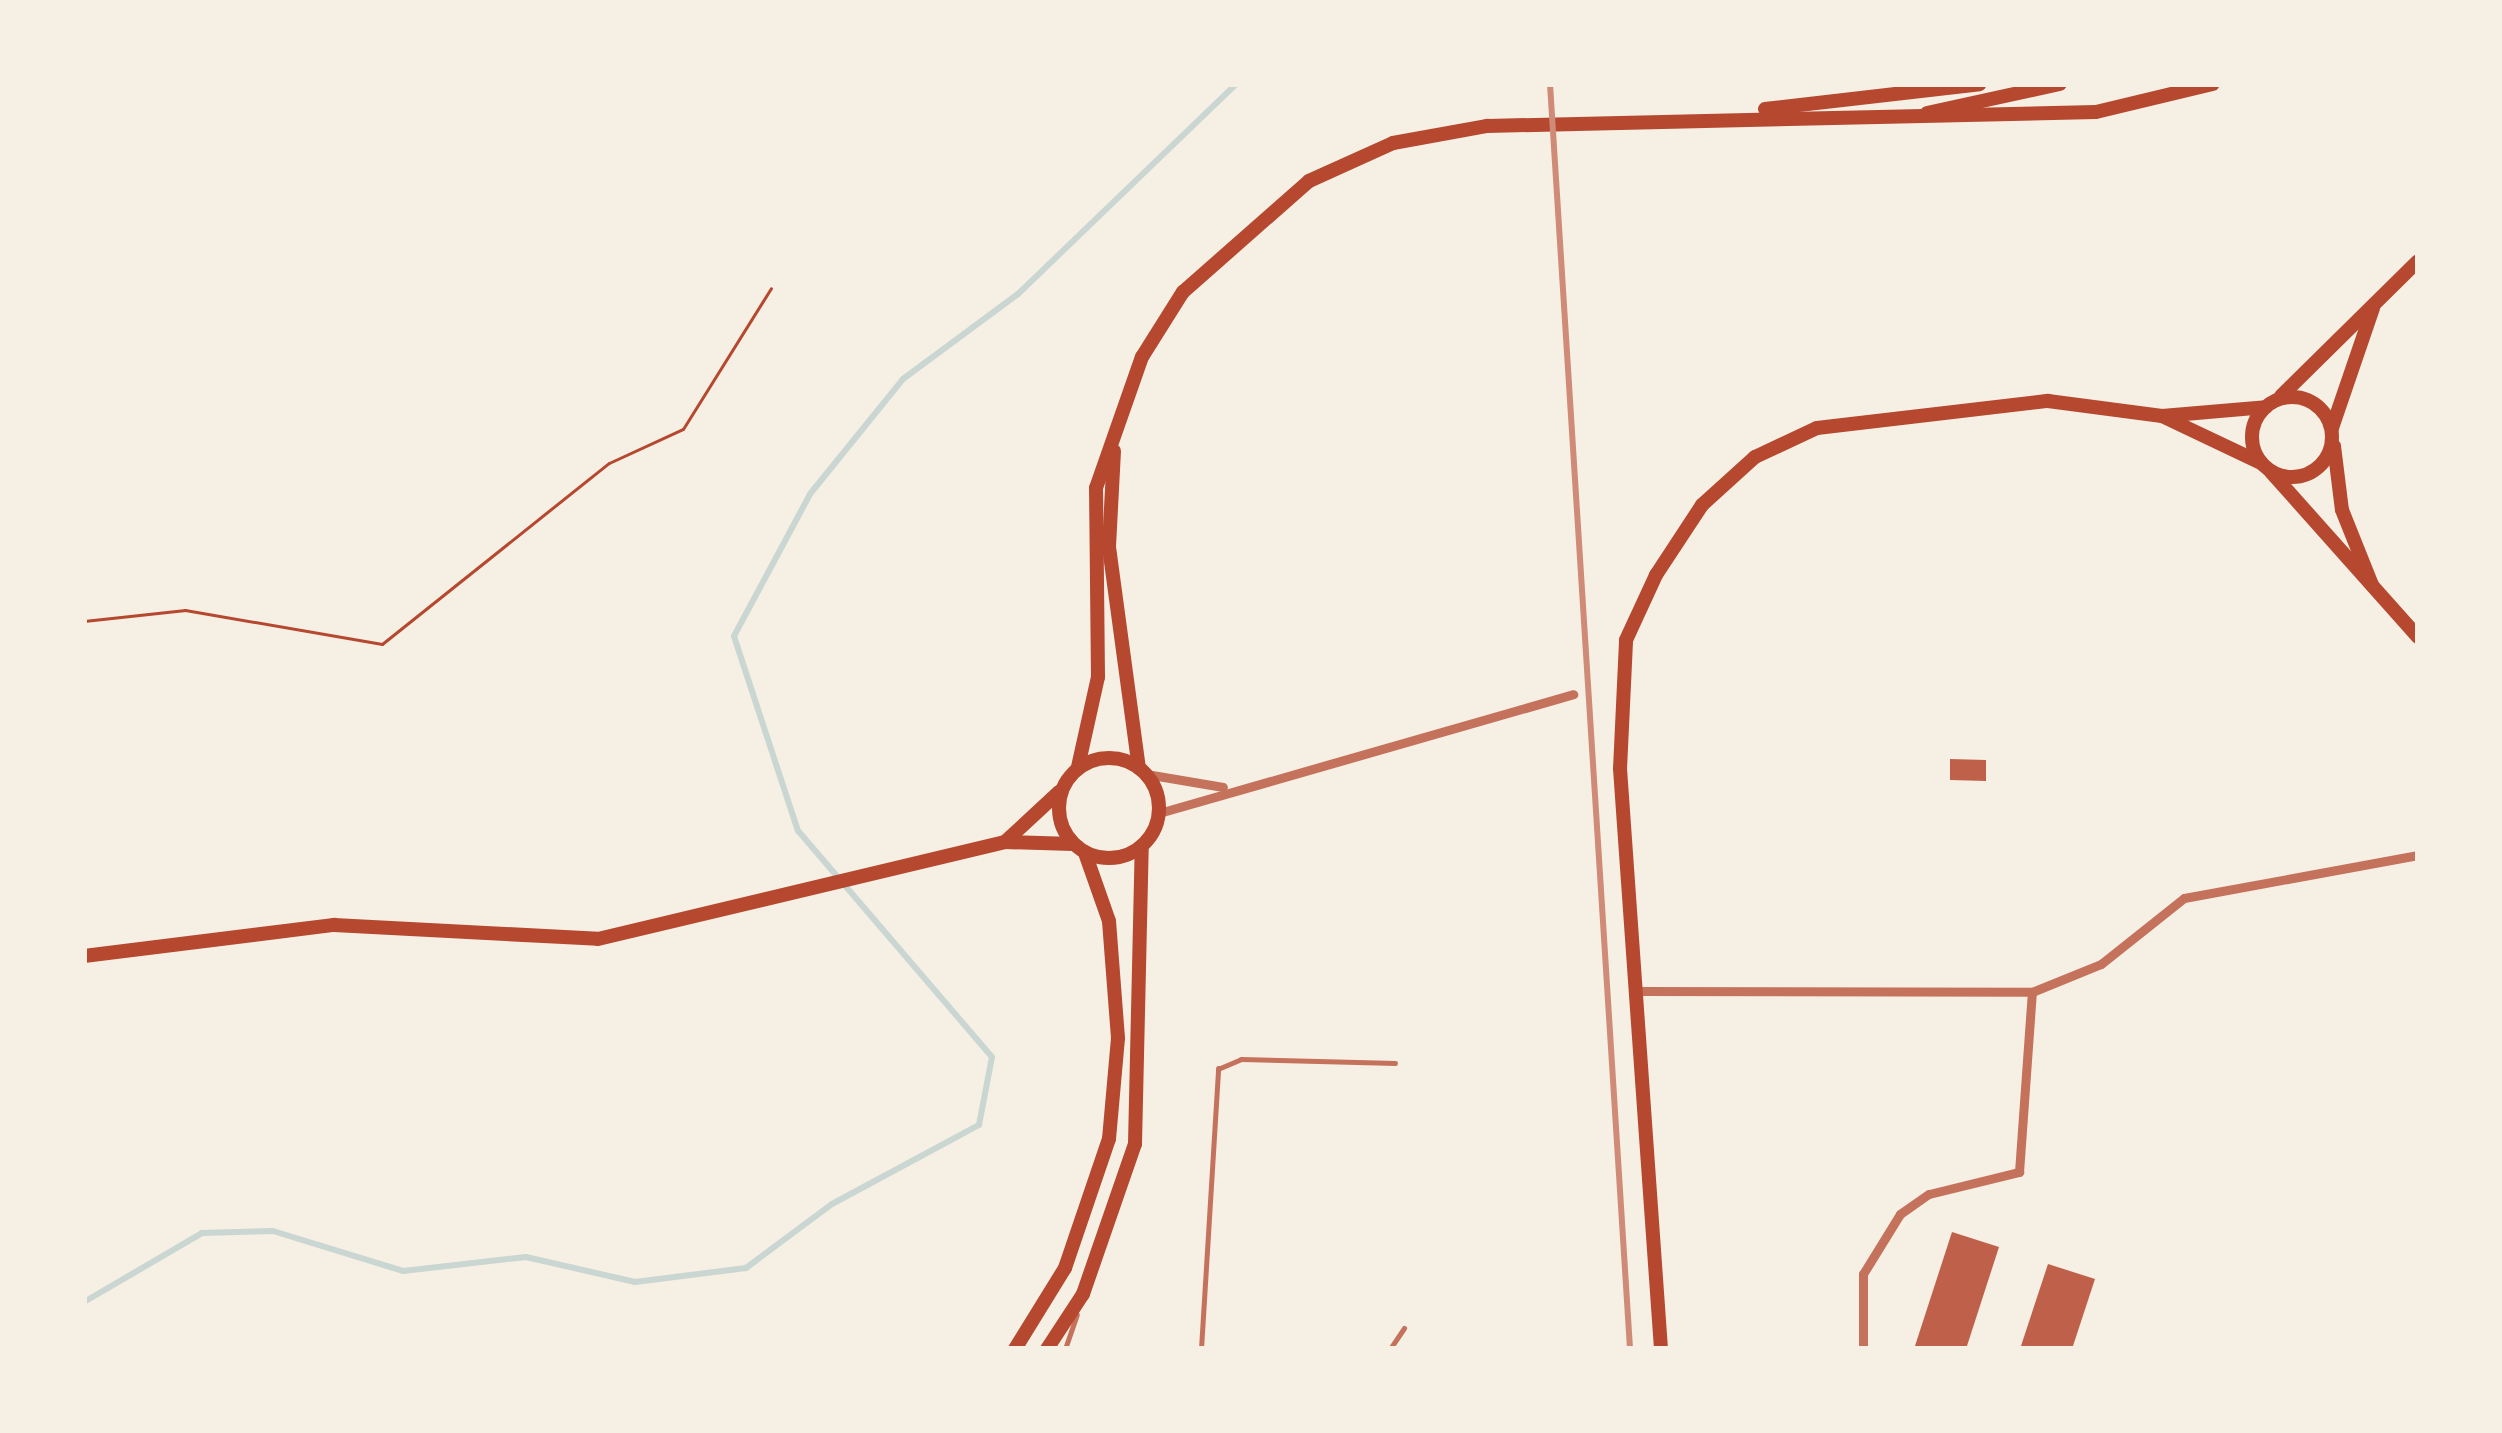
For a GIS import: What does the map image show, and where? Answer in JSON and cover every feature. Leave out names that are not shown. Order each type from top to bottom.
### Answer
[{"type":"main road","points":[[1695,116],[1980,84]]},
{"type":"main road","points":[[1904,117],[2060,84]]},
{"type":"main road","points":[[1005,842],[1061,791],[1078,767],[1098,677],[1092,529],[1114,433],[1183,292],[1309,181],[1393,143],[1487,126],[1695,116],[2096,112],[2213,84]]},
{"type":"main road","points":[[2418,261],[2272,403],[2252,441],[2266,468],[2418,637]]},
{"type":"main road","points":[[2162,416],[2266,468],[2306,476],[2332,434],[2375,302]]},
{"type":"main road","points":[[1661,1349],[1620,769],[1626,640],[1702,506],[1782,442],[1851,422],[2048,401],[2162,416],[2305,399],[2332,434],[2342,510],[2372,585]]},
{"type":"main road","points":[[1047,1349],[1083,1294],[1135,1144],[1142,846],[1159,813],[1143,771],[1109,548],[1114,433]]},
{"type":"main road","points":[[1078,767],[1105,758],[1143,771]]},
{"type":"main road","points":[[1015,1349],[1065,1268],[1109,1139],[1114,992],[1108,921],[1061,791]]},
{"type":"main road","points":[[84,956],[334,925],[598,939],[1005,842],[1079,848],[1114,858],[1142,846]]},
{"type":"street","points":[[1159,813],[1228,788],[1573,694]]},
{"type":"street","points":[[1143,771],[1228,788]]},
{"type":"street","points":[[1636,991],[2032,992],[2101,964],[2184,898],[2418,855]]},
{"type":"street","points":[[1863,1349],[1863,1274],[1900,1214],[1929,1195],[2019,1172],[2032,992]]},
{"type":"lane","points":[[1201,1349],[1218,1069],[1241,1059],[1395,1063]]},
{"type":"lane","points":[[1065,1349],[1083,1294]]},
{"type":"lane","points":[[1390,1349],[1404,1328]]},
{"type":"path","points":[[84,622],[185,610],[382,644],[609,463],[682,429],[771,288]]},
{"type":"building","points":[[1950,759],[1986,760],[1986,781],[1950,780]]},
{"type":"building","points":[[1952,1232],[1999,1247],[1966,1349],[1914,1349]]},
{"type":"building","points":[[2048,1264],[2095,1279],[2072,1349],[2020,1349]]},
{"type":"waterway","points":[[84,1302],[202,1233],[273,1231],[403,1271],[526,1257],[635,1282],[746,1268],[832,1204],[979,1125],[992,1057],[798,831],[734,636],[810,494],[903,379],[1018,294],[1236,84]]},
{"type":"railway","points":[[1550,84],[1630,1349]]}]
